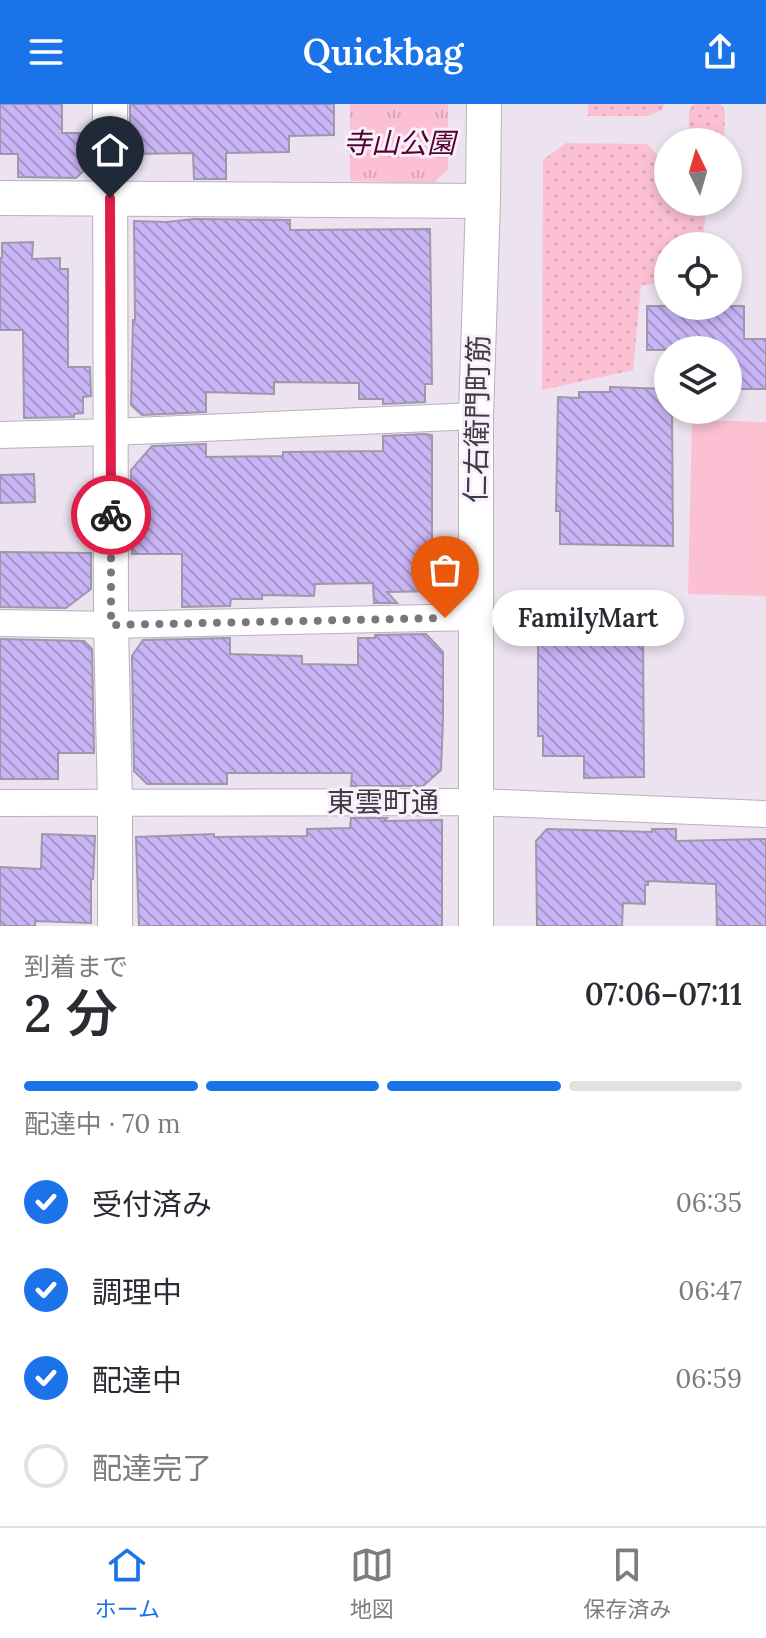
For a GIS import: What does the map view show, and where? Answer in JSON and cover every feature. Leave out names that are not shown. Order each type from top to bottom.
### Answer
[{"type":"street","points":[[110,104],[115,926]]},
{"type":"street","name":"仁右衛門町筋","points":[[476,926],[476,416],[484,104]]},
{"type":"street","points":[[0,198],[483,201]]},
{"type":"street","points":[[0,435],[476,416]]},
{"type":"street","points":[[0,623],[111,625],[475,617]]},
{"type":"street","name":"東雲町通","points":[[0,803],[477,802],[766,814]]},
{"type":"green space","name":"寺山公園","points":[[350,104],[448,104],[448,169],[434,183],[350,181]]},
{"type":"green space","points":[[588,104],[665,104],[662,110],[647,116],[588,116]]},
{"type":"green space","points":[[694,104],[721,104],[725,111],[724,128],[689,128],[689,110]]},
{"type":"green space","points":[[566,143],[647,144],[654,152],[654,216],[705,216],[704,232],[654,232],[654,284],[641,285],[633,370],[542,390],[543,160]]},
{"type":"green space","points":[[766,422],[766,596],[688,594],[692,424]]},
{"type":"building","points":[[0,104],[62,104],[62,133],[90,133],[90,165],[76,178],[18,177],[18,154],[0,154]]},
{"type":"building","points":[[130,104],[334,104],[334,135],[289,136],[289,152],[226,153],[226,179],[194,179],[193,153],[130,154]]},
{"type":"building","points":[[290,220],[290,230],[430,229],[432,384],[425,384],[425,402],[383,404],[383,399],[359,399],[359,383],[274,382],[274,394],[206,392],[206,412],[142,415],[131,405],[135,320],[134,221]]},
{"type":"building","points":[[33,242],[32,259],[60,258],[60,269],[68,269],[68,367],[90,367],[91,396],[83,397],[83,413],[74,414],[74,417],[24,418],[23,330],[0,330],[2,243]]},
{"type":"building","points":[[647,306],[654,306],[654,320],[742,320],[744,306],[744,339],[766,339],[766,389],[742,389],[742,336],[654,336],[654,350],[647,350]]},
{"type":"building","points":[[610,387],[654,389],[654,424],[672,424],[673,546],[560,544],[560,511],[556,511],[558,397],[579,398],[579,392],[610,392]]},
{"type":"building","points":[[432,435],[432,540],[441,540],[440,591],[387,592],[397,603],[374,603],[373,583],[315,584],[314,596],[262,595],[262,599],[231,599],[230,606],[182,607],[182,554],[132,554],[131,470],[152,446],[206,444],[206,457],[283,456],[283,452],[383,451],[383,436]]},
{"type":"building","points":[[34,474],[35,502],[0,503],[0,475]]},
{"type":"building","points":[[0,552],[91,553],[91,589],[66,608],[0,607]]},
{"type":"building","points":[[426,634],[443,652],[443,720],[441,770],[423,786],[351,786],[352,773],[227,773],[227,784],[147,784],[134,771],[132,656],[143,640],[230,638],[230,654],[302,656],[302,664],[358,665],[358,638]]},
{"type":"building","points":[[643,634],[644,777],[584,778],[584,756],[543,756],[543,736],[538,736],[538,636]]},
{"type":"building","points":[[0,639],[84,641],[92,649],[94,753],[58,753],[58,779],[0,779]]},
{"type":"building","points":[[351,818],[442,820],[442,926],[139,926],[136,837],[214,834],[214,837],[307,836],[307,829],[350,828]]},
{"type":"building","points":[[547,829],[652,832],[652,829],[676,829],[676,841],[766,839],[766,926],[717,926],[716,884],[648,881],[645,885],[645,904],[623,903],[622,926],[537,926],[536,841]]},
{"type":"building","points":[[42,834],[95,836],[91,923],[35,921],[35,926],[0,926],[0,867],[41,869]]},
{"type":"way so far","points":[[111,515],[111,625],[445,618]]},
{"type":"place","name":"FamilyMart","points":[[445,618]]},
{"type":"route","points":[[110,198],[111,515]]}]
